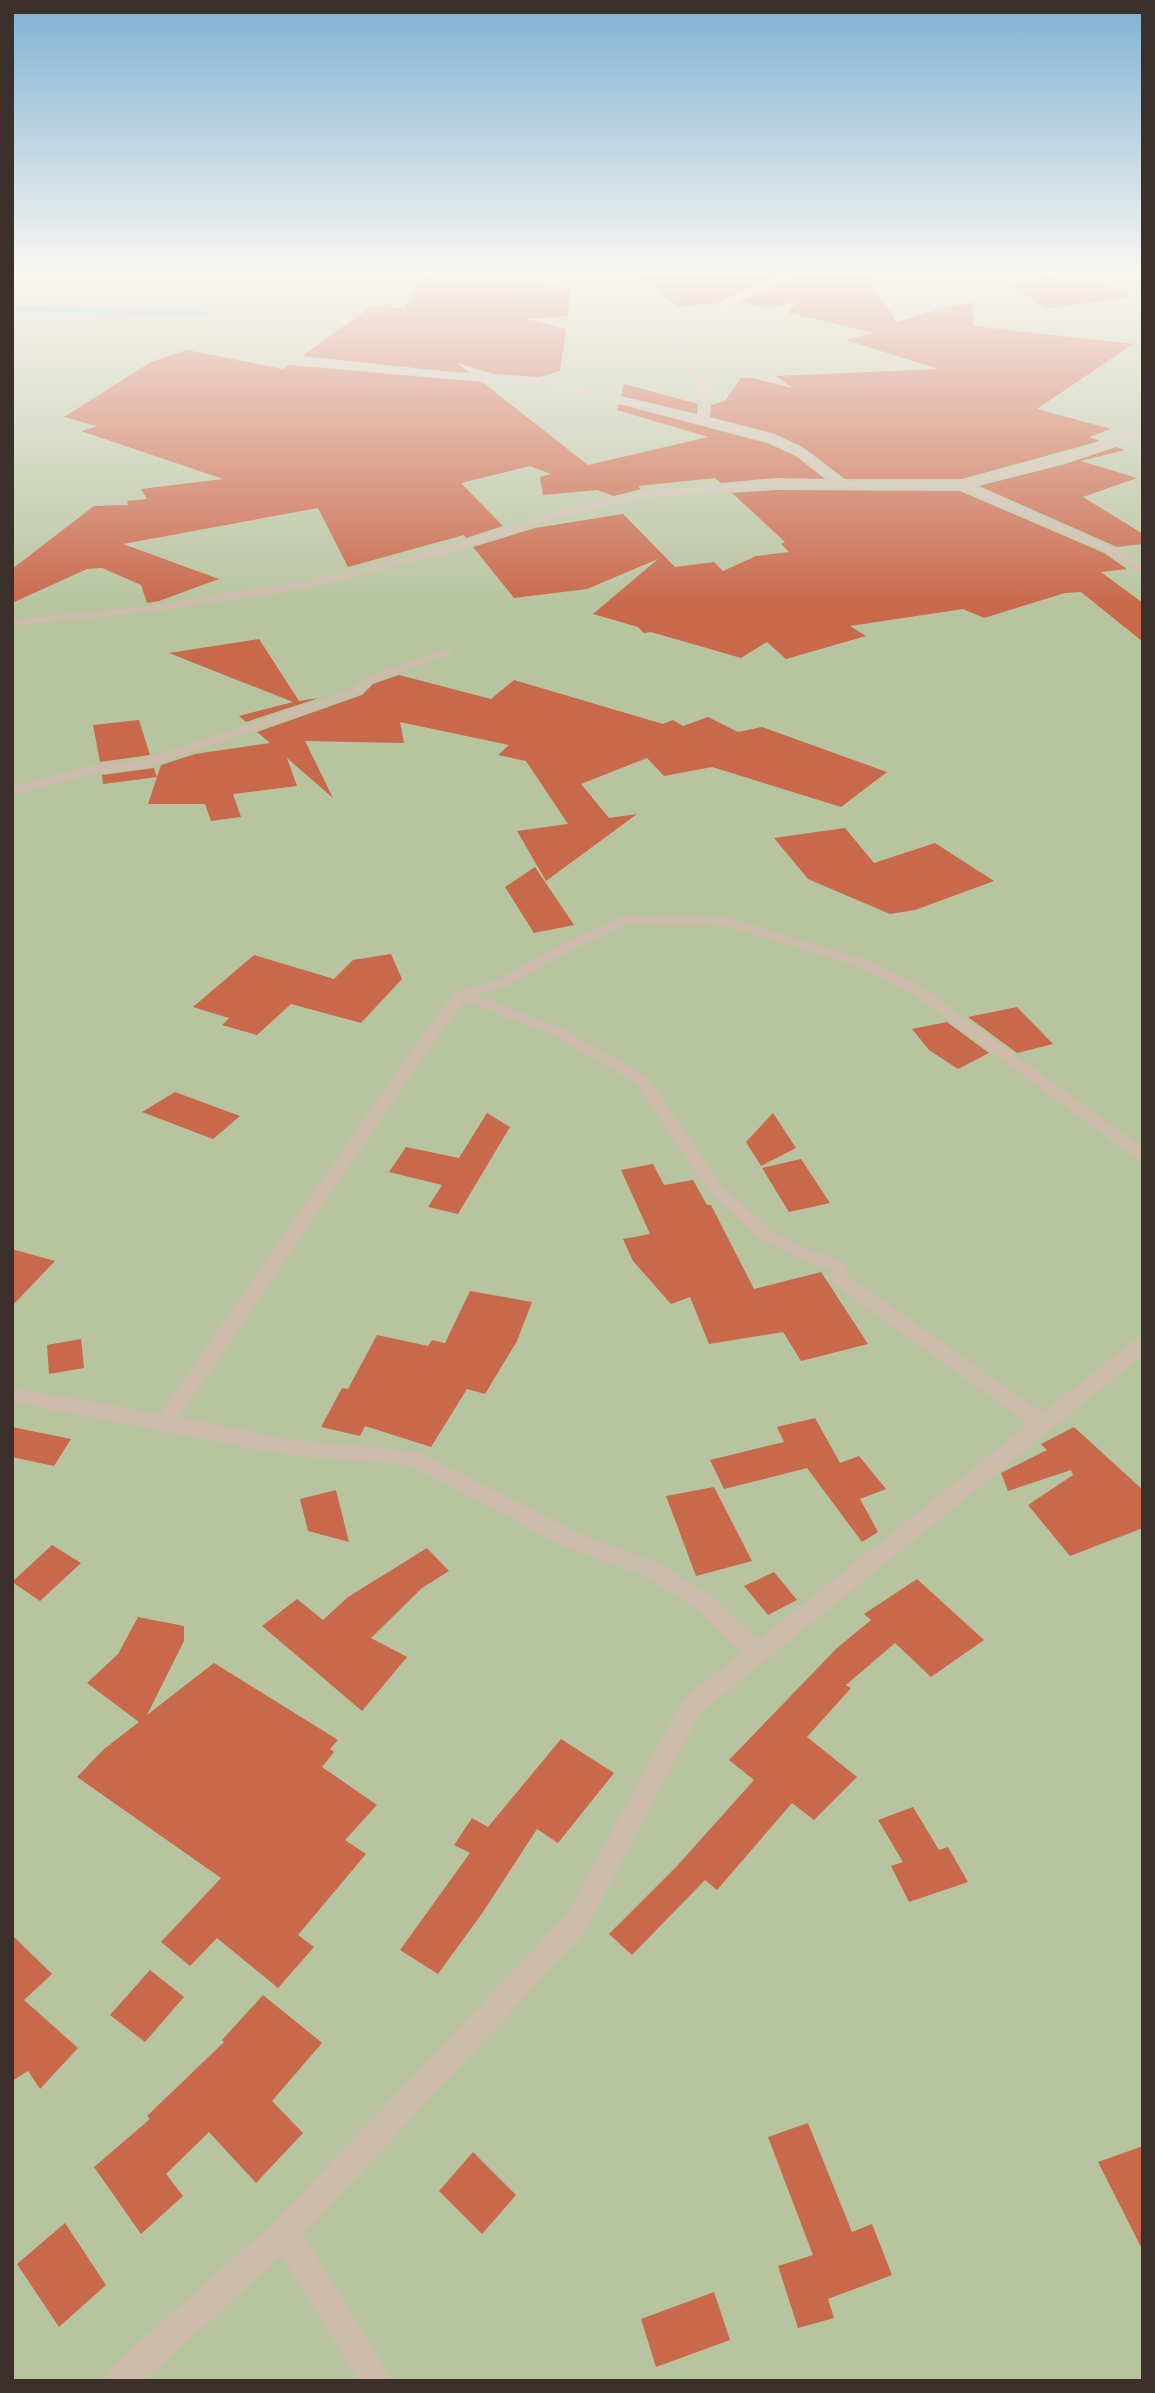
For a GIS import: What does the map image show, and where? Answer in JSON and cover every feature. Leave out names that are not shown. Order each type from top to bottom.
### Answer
[{"type":"street","points":[[540,382],[748,431],[787,444],[844,485]]},
{"type":"street","points":[[701,382],[705,403],[702,421]]},
{"type":"street","points":[[12,623],[147,609],[329,580],[429,555],[560,514],[641,495],[775,484],[962,485],[1061,459],[1143,432]]},
{"type":"street","points":[[962,485],[1108,549],[1143,570]]},
{"type":"street","points":[[12,791],[90,770],[142,765],[357,691],[368,680],[447,652]]},
{"type":"street","points":[[165,1422],[429,1037],[461,995],[503,983],[566,947],[625,920],[729,922],[867,965],[917,990],[1143,1156]]},
{"type":"street","points":[[461,995],[558,1031],[641,1080],[716,1189],[764,1234],[810,1257],[836,1265],[840,1280],[1042,1423]]},
{"type":"street","points":[[119,2381],[285,2233],[576,1923],[691,1707],[1143,1344]]},
{"type":"street","points":[[12,1395],[286,1447],[411,1458],[573,1541],[650,1569],[703,1602],[757,1654]]},
{"type":"street","points":[[285,2233],[377,2381]]},
{"type":"green space","points":[[12,382],[1143,382],[1143,2381],[12,2381]]},
{"type":"building","points":[[120,382],[478,382],[588,465],[708,437],[617,410],[619,404],[767,443],[796,456],[825,479],[775,478],[721,483],[715,478],[638,486],[641,489],[614,496],[597,490],[543,495],[540,477],[551,474],[530,466],[461,483],[503,526],[466,538],[464,535],[348,567],[318,508],[123,544],[219,579],[159,601],[147,603],[141,585],[102,568],[87,569],[12,603],[12,569],[94,506],[128,505],[127,501],[147,499],[141,489],[223,479],[81,431],[97,426],[64,417]]},
{"type":"building","points":[[738,382],[767,382],[792,388],[784,382],[1077,382],[1037,409],[1111,429],[1089,437],[1100,441],[962,479],[845,479],[804,448],[775,434],[710,417],[711,405],[725,401]]},
{"type":"building","points":[[624,384],[698,404],[697,414],[621,396]]},
{"type":"building","points":[[1116,447],[1125,450],[1081,461],[1137,478],[1083,497],[1143,534],[1143,544],[1117,547],[979,486],[1065,464]]},
{"type":"building","points":[[775,490],[960,491],[1104,553],[1127,569],[1101,572],[1143,603],[1143,642],[1081,592],[1065,593],[984,618],[963,609],[850,626],[866,636],[786,659],[767,642],[741,658],[651,632],[644,633],[638,627],[593,614],[658,559],[587,589],[514,598],[473,547],[535,528],[623,514],[675,567],[714,562],[723,571],[756,556],[789,552],[781,544],[785,542],[732,493]]},
{"type":"building","points":[[259,639],[299,701],[319,698],[246,722],[239,716],[293,702],[169,653]]},
{"type":"building","points":[[399,675],[491,699],[514,680],[663,724],[673,720],[683,726],[708,717],[738,732],[762,727],[887,772],[841,807],[712,767],[664,776],[647,758],[581,784],[609,818],[637,814],[546,881],[517,831],[568,824],[526,761],[498,755],[509,745],[400,722],[404,743],[305,741],[333,798],[287,758],[297,786],[233,794],[241,817],[211,821],[205,804],[148,804],[161,765],[195,754],[270,743],[257,732],[362,695],[373,684]]},
{"type":"building","points":[[139,720],[150,755],[100,762],[93,725]]},
{"type":"building","points":[[154,768],[157,777],[103,784],[102,775]]},
{"type":"building","points":[[845,828],[874,863],[935,843],[994,881],[915,910],[890,914],[808,879],[774,838]]},
{"type":"building","points":[[535,867],[574,925],[534,933],[505,887]]},
{"type":"building","points":[[391,954],[402,979],[361,1023],[291,1004],[257,1035],[222,1025],[229,1018],[193,1007],[254,955],[334,979],[353,960]]},
{"type":"building","points":[[1017,1007],[1053,1044],[1017,1053],[968,1017]]},
{"type":"building","points":[[947,1022],[989,1053],[958,1069],[929,1050],[912,1029]]},
{"type":"building","points":[[175,1092],[240,1116],[213,1139],[142,1112]]},
{"type":"building","points":[[487,1113],[510,1127],[458,1214],[428,1207],[442,1185],[389,1172],[406,1147],[459,1158]]},
{"type":"building","points":[[773,1113],[796,1148],[761,1166],[746,1142]]},
{"type":"building","points":[[801,1159],[830,1203],[789,1212],[762,1168]]},
{"type":"building","points":[[653,1164],[664,1185],[693,1180],[707,1205],[711,1205],[754,1289],[821,1272],[868,1344],[801,1361],[783,1332],[709,1344],[690,1297],[671,1304],[633,1261],[623,1239],[650,1234],[621,1170]]},
{"type":"building","points":[[12,1249],[55,1261],[12,1306]]},
{"type":"building","points":[[470,1291],[532,1302],[517,1341],[485,1394],[467,1389],[431,1447],[365,1426],[360,1436],[321,1427],[342,1388],[348,1389],[377,1335],[428,1346],[432,1340],[445,1343]]},
{"type":"building","points":[[81,1339],[84,1368],[49,1374],[47,1345]]},
{"type":"building","points":[[815,1418],[840,1463],[859,1456],[886,1489],[860,1499],[878,1532],[862,1542],[807,1468],[724,1489],[710,1460],[784,1442],[777,1427]]},
{"type":"building","points":[[12,1427],[71,1439],[54,1466],[12,1457]]},
{"type":"building","points":[[1074,1427],[1143,1490],[1143,1528],[1070,1556],[1028,1505],[1073,1475],[1071,1470],[1008,1491],[1001,1473],[1047,1450],[1041,1444]]},
{"type":"building","points":[[714,1487],[752,1561],[696,1576],[666,1496]]},
{"type":"building","points":[[336,1490],[349,1542],[308,1531],[300,1499]]},
{"type":"building","points":[[52,1545],[81,1563],[40,1601],[12,1582]]},
{"type":"building","points":[[427,1548],[449,1571],[422,1588],[371,1638],[407,1657],[362,1711],[262,1626],[297,1599],[323,1620],[348,1597]]},
{"type":"building","points":[[774,1572],[797,1600],[768,1615],[744,1586]]},
{"type":"building","points":[[917,1579],[984,1640],[931,1677],[895,1643],[846,1685],[851,1688],[807,1737],[857,1777],[814,1820],[792,1803],[717,1890],[705,1880],[632,1955],[609,1934],[677,1866],[754,1780],[729,1760],[837,1648],[871,1620],[864,1614]]},
{"type":"building","points":[[138,1617],[184,1626],[184,1641],[147,1715],[214,1663],[338,1740],[330,1749],[334,1752],[322,1767],[377,1805],[345,1840],[366,1854],[298,1935],[314,1947],[278,1988],[217,1938],[190,1966],[161,1942],[221,1878],[77,1777],[104,1749],[139,1722],[87,1683],[118,1654]]},
{"type":"building","points":[[561,1739],[614,1773],[558,1843],[537,1829],[483,1912],[438,1974],[400,1950],[470,1853],[454,1845],[472,1818],[488,1827]]},
{"type":"building","points":[[913,1807],[939,1850],[948,1847],[968,1882],[909,1902],[891,1866],[903,1862],[878,1820]]},
{"type":"building","points":[[12,1935],[52,1974],[24,2000],[78,2048],[40,2089],[28,2071],[12,2081]]},
{"type":"building","points":[[150,1970],[184,1997],[145,2042],[110,2015]]},
{"type":"building","points":[[263,1995],[322,2043],[272,2101],[303,2133],[256,2183],[209,2132],[166,2174],[183,2196],[141,2234],[94,2167],[150,2119],[147,2116],[224,2042],[222,2040]]},
{"type":"building","points":[[808,2123],[852,2232],[872,2224],[892,2275],[828,2299],[834,2318],[798,2328],[778,2266],[813,2255],[768,2137]]},
{"type":"building","points":[[1143,2146],[1143,2251],[1098,2162]]},
{"type":"building","points":[[473,2152],[516,2195],[482,2234],[439,2191]]},
{"type":"building","points":[[65,2223],[106,2285],[59,2327],[17,2264]]},
{"type":"building","points":[[714,2292],[730,2340],[656,2367],[641,2319]]}]
